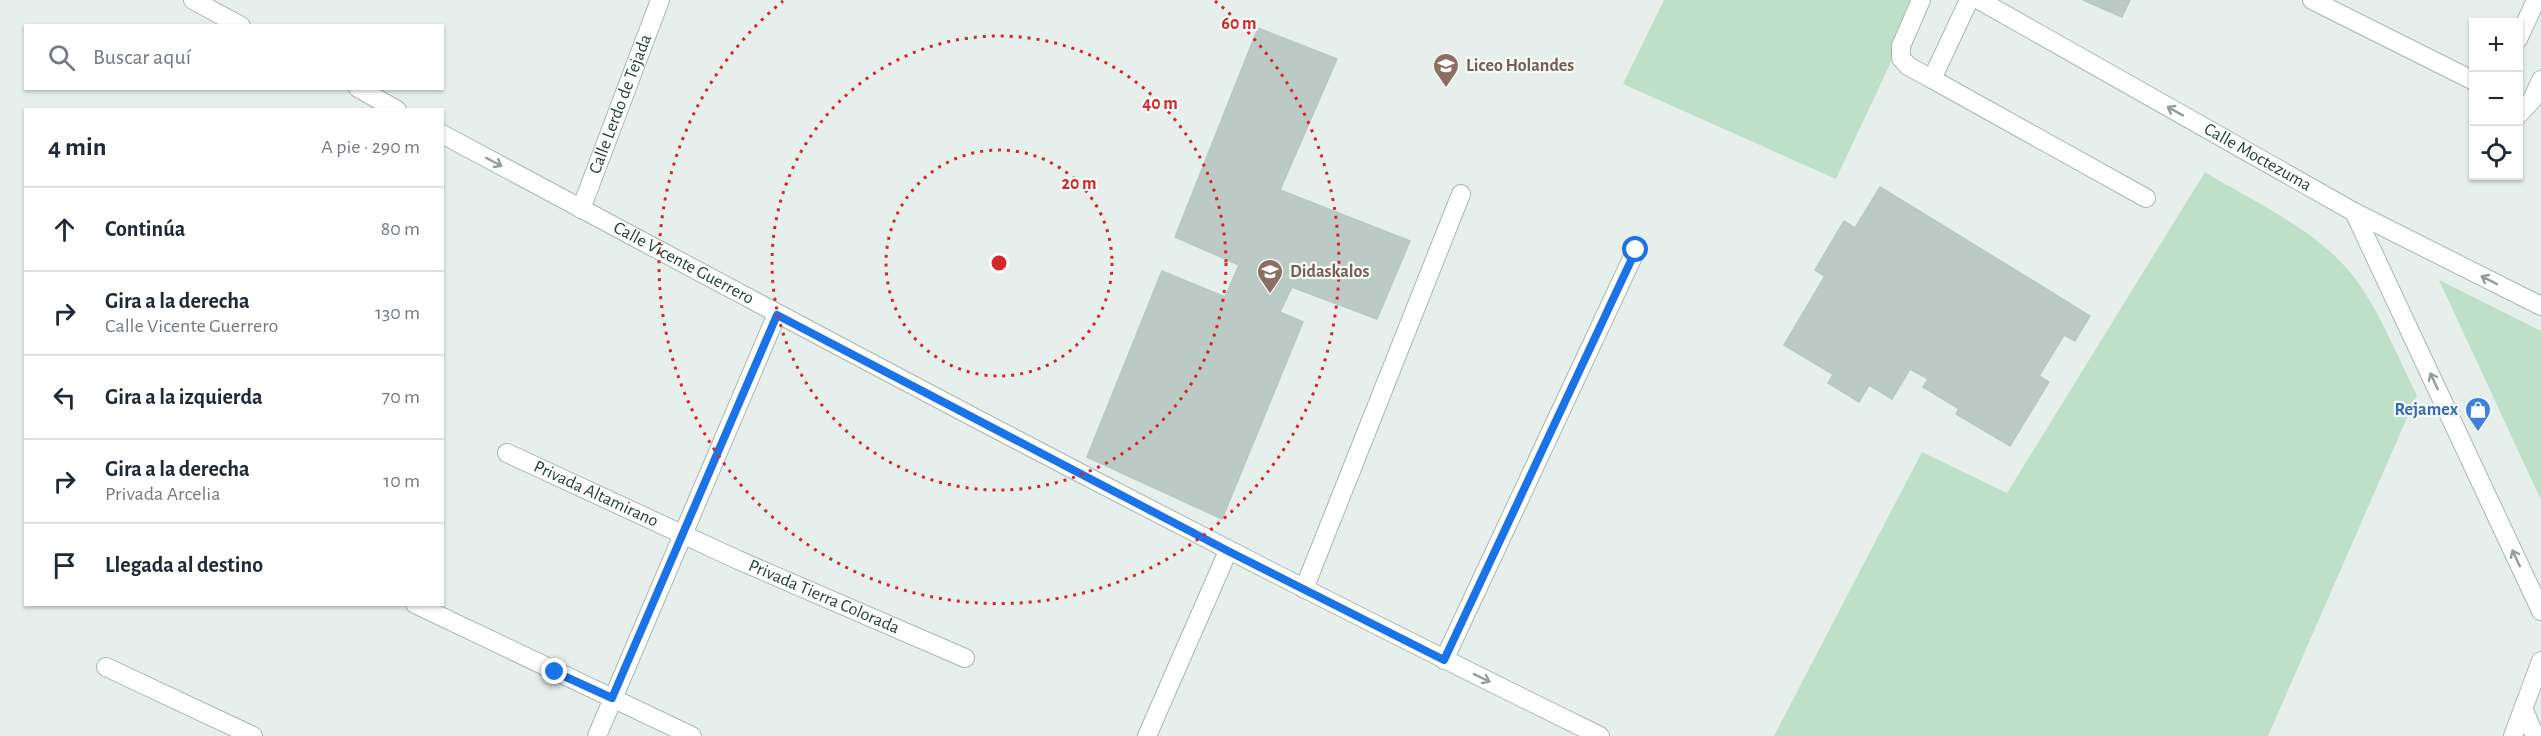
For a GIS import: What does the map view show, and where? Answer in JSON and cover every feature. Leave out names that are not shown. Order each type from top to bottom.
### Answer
[{"type":"street","points":[[193,0],[237,24]]},
{"type":"street","name":"Calle Lerdo de Tejada","points":[[581,209],[660,0]]},
{"type":"street","points":[[1921,0],[1900,46],[1901,58],[1908,66],[2146,198]]},
{"type":"street","points":[[1932,79],[1970,0]]},
{"type":"street","name":"Calle Moctezuma","points":[[1979,0],[2354,212],[2541,306]]},
{"type":"street","points":[[2312,0],[2469,78]]},
{"type":"street","points":[[2523,28],[2536,0]]},
{"type":"street","points":[[2523,110],[2532,100],[2541,80]]},
{"type":"street","points":[[362,90],[393,108]]},
{"type":"street","name":"Calle Vicente Guerrero","points":[[444,135],[777,315],[1228,551],[1600,736]]},
{"type":"street","points":[[1304,589],[1461,194]]},
{"type":"street","points":[[2354,212],[2541,611]]},
{"type":"street","points":[[1444,660],[1636,250]]},
{"type":"street","points":[[597,736],[777,315]]},
{"type":"street","name":"Privada Altamirano","points":[[507,453],[682,534]]},
{"type":"street","name":"Privada Tierra Colorada","points":[[682,534],[965,658]]},
{"type":"street","points":[[1147,736],[1228,551]]},
{"type":"street","points":[[419,606],[692,736]]},
{"type":"street","points":[[2513,736],[2541,661]]},
{"type":"street","points":[[106,667],[252,736]]},
{"type":"street","points":[[2523,708],[2535,736]]},
{"type":"green space","points":[[1664,0],[1920,0],[1836,179],[1623,84]]},
{"type":"green space","points":[[2205,172],[2309,234],[2339,260],[2363,290],[2383,324],[2417,395],[2268,736],[1774,736],[1922,452],[2007,493]]},
{"type":"green space","points":[[2439,280],[2541,331],[2541,500]]},
{"type":"building","points":[[2083,0],[2130,0],[2122,17]]},
{"type":"building","name":"Didaskalos","points":[[1258,28],[1337,59],[1280,190],[1410,241],[1377,319],[1292,287],[1280,312],[1303,322],[1222,519],[1087,457],[1162,271],[1225,297],[1239,265],[1175,237]]},
{"type":"building","points":[[1880,187],[1929,217],[1834,375],[1784,345],[1825,276],[1815,270],[1844,221],[1855,228]]},
{"type":"building","points":[[1929,217],[2035,282],[1959,409],[1923,387],[1928,379],[1910,369],[1892,399],[1869,385],[1859,402],[1828,383]]},
{"type":"building","points":[[2035,282],[2090,316],[2075,341],[2064,335],[2039,376],[2049,382],[2010,446],[1956,414]]},
{"type":"place","name":"Liceo Holandes","points":[[1446,89]]},
{"type":"place","name":"Didaskalos","points":[[1270,295]]},
{"type":"place","name":"Rejamex","points":[[2478,433]]},
{"type":"route","points":[[555,672],[612,698],[777,315],[1228,551],[1444,660],[1636,250]]}]
